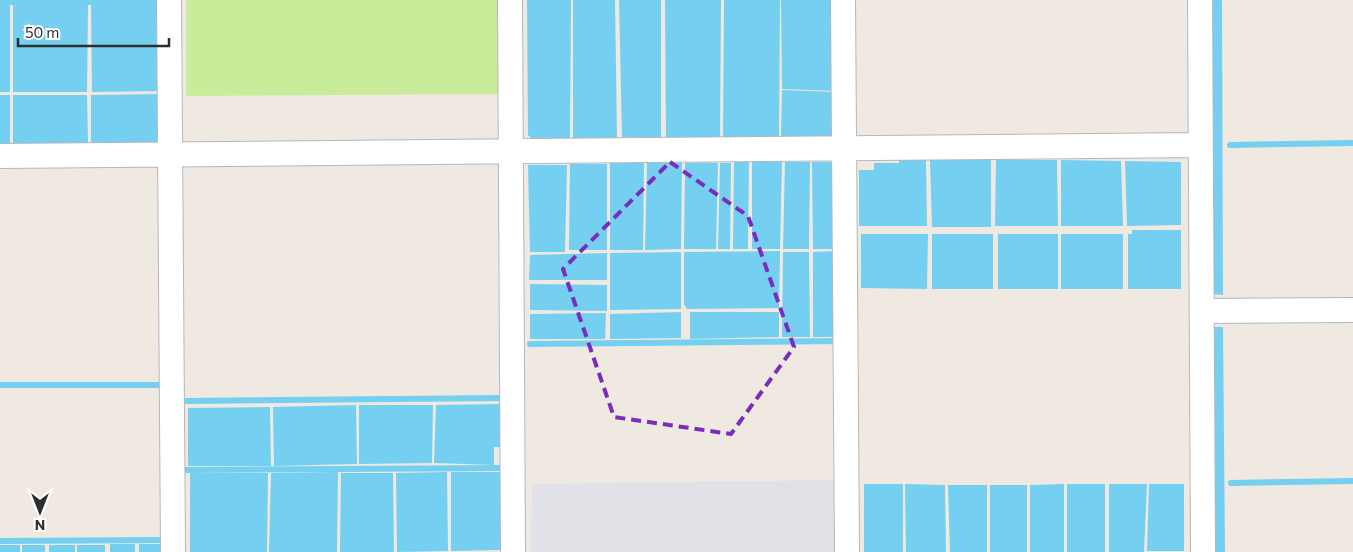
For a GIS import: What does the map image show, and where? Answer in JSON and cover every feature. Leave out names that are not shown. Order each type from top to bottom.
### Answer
[{"type":"street","points":[[169,0],[173,552]]},
{"type":"street","points":[[510,0],[513,552]]},
{"type":"street","points":[[843,0],[847,552]]},
{"type":"street","points":[[1200,0],[1203,552]]},
{"type":"street","points":[[0,156],[1200,145]]},
{"type":"street","points":[[1202,312],[1353,310]]},
{"type":"highlighted area","points":[[670,162],[748,216],[794,347],[731,434],[614,417],[563,269]]},
{"type":"shaded area","points":[[841,480],[841,552],[531,552],[532,484]]},
{"type":"green space","points":[[186,0],[504,0],[504,94],[186,96]]},
{"type":"water","points":[[527,0],[571,0],[570,138],[531,138],[528,135]]},
{"type":"water","points":[[573,0],[615,0],[617,138],[573,138]]},
{"type":"water","points":[[619,0],[661,0],[661,138],[622,137]]},
{"type":"water","points":[[665,0],[721,0],[720,137],[666,138]]},
{"type":"water","points":[[724,0],[780,0],[779,137],[723,138]]},
{"type":"water","points":[[781,0],[838,0],[838,91],[782,89]]},
{"type":"water","points":[[1211,0],[1222,0],[1223,295],[1213,294]]},
{"type":"water","points":[[0,5],[10,5],[10,92],[0,92]]},
{"type":"water","points":[[13,5],[88,5],[87,92],[13,92]]},
{"type":"water","points":[[91,5],[164,5],[163,91],[92,92]]},
{"type":"water","points":[[782,90],[838,92],[838,136],[781,137]]},
{"type":"water","points":[[163,94],[162,142],[91,143],[91,95]]},
{"type":"water","points":[[0,95],[10,95],[10,144],[0,144]]},
{"type":"water","points":[[13,95],[87,95],[88,143],[13,144]]},
{"type":"water","points":[[899,160],[926,160],[927,226],[859,226],[859,170],[874,170],[874,163],[899,163]]},
{"type":"water","points":[[930,160],[991,160],[991,227],[932,227]]},
{"type":"water","points":[[996,160],[1057,160],[1058,226],[995,226]]},
{"type":"water","points":[[1061,160],[1121,161],[1123,226],[1061,226]]},
{"type":"water","points":[[782,161],[780,249],[752,249],[752,162]]},
{"type":"water","points":[[1125,161],[1181,162],[1181,225],[1127,226]]},
{"type":"water","points":[[734,162],[749,162],[748,249],[733,249]]},
{"type":"water","points":[[785,162],[810,162],[809,249],[783,249]]},
{"type":"water","points":[[812,162],[838,162],[838,249],[813,249]]},
{"type":"water","points":[[610,163],[644,163],[643,250],[610,250]]},
{"type":"water","points":[[647,163],[682,163],[681,249],[645,250]]},
{"type":"water","points":[[685,163],[718,163],[716,249],[684,249]]},
{"type":"water","points":[[720,163],[731,163],[730,249],[718,249]]},
{"type":"water","points":[[570,164],[607,164],[607,250],[569,250]]},
{"type":"water","points":[[528,165],[567,165],[565,252],[530,252]]},
{"type":"water","points":[[1132,230],[1181,230],[1181,289],[1128,289],[1128,234],[1132,234]]},
{"type":"water","points":[[861,234],[928,234],[927,289],[861,288]]},
{"type":"water","points":[[932,234],[993,234],[993,289],[932,289]]},
{"type":"water","points":[[998,234],[1058,234],[1058,289],[998,289]]},
{"type":"water","points":[[1061,234],[1123,234],[1123,289],[1061,289]]},
{"type":"water","points":[[780,251],[779,308],[687,309],[684,304],[684,252]]},
{"type":"water","points":[[838,251],[840,337],[813,337],[813,252]]},
{"type":"water","points":[[681,252],[681,309],[610,310],[610,253]]},
{"type":"water","points":[[783,252],[809,252],[810,337],[782,337]]},
{"type":"water","points":[[607,253],[607,280],[529,280],[530,255]]},
{"type":"water","points":[[530,284],[607,285],[607,311],[530,310]]},
{"type":"water","points":[[681,312],[681,338],[610,339],[610,314]]},
{"type":"water","points":[[690,312],[779,312],[779,337],[690,339]]},
{"type":"water","points":[[606,313],[605,339],[530,339],[530,314]]},
{"type":"water","points":[[1212,327],[1223,327],[1225,552],[1214,552]]},
{"type":"water","points":[[503,404],[504,447],[494,447],[494,465],[434,463],[436,405]]},
{"type":"water","points":[[356,405],[357,464],[274,466],[273,407]]},
{"type":"water","points":[[359,405],[433,405],[432,463],[359,464]]},
{"type":"water","points":[[270,407],[271,466],[188,466],[188,408]]},
{"type":"water","points":[[338,472],[337,552],[269,552],[271,473]]},
{"type":"water","points":[[447,472],[448,551],[397,552],[396,473]]},
{"type":"water","points":[[451,472],[506,472],[506,538],[500,541],[500,550],[451,551]]},
{"type":"water","points":[[190,473],[268,473],[267,552],[190,552]]},
{"type":"water","points":[[341,473],[393,473],[394,552],[340,552]]},
{"type":"water","points":[[864,484],[903,484],[903,552],[864,552]]},
{"type":"water","points":[[905,484],[945,485],[946,552],[906,552]]},
{"type":"water","points":[[1064,484],[1064,552],[1030,552],[1030,485]]},
{"type":"water","points":[[1067,484],[1105,484],[1105,552],[1067,552]]},
{"type":"water","points":[[1109,484],[1147,484],[1144,552],[1109,552]]},
{"type":"water","points":[[1149,484],[1184,484],[1184,551],[1147,551]]},
{"type":"water","points":[[948,485],[987,485],[987,552],[950,552]]},
{"type":"water","points":[[990,485],[1027,485],[1027,552],[990,552]]},
{"type":"water","points":[[110,544],[135,544],[135,552],[110,552]]},
{"type":"water","points":[[139,544],[167,544],[167,552],[139,552]]},
{"type":"water","points":[[0,545],[20,545],[20,552],[0,552]]},
{"type":"water","points":[[22,545],[45,545],[45,552],[22,552]]},
{"type":"water","points":[[49,545],[75,545],[75,552],[49,552]]},
{"type":"water","points":[[77,545],[105,545],[105,552],[77,552]]},
{"type":"waterway","points":[[0,2],[164,2]]},
{"type":"waterway","points":[[1230,145],[1353,143]]},
{"type":"waterway","points":[[530,344],[841,341]]},
{"type":"waterway","points":[[0,385],[165,385]]},
{"type":"waterway","points":[[187,401],[504,398]]},
{"type":"waterway","points":[[186,470],[506,468]]},
{"type":"waterway","points":[[1231,483],[1353,481]]},
{"type":"waterway","points":[[0,541],[167,540]]}]
